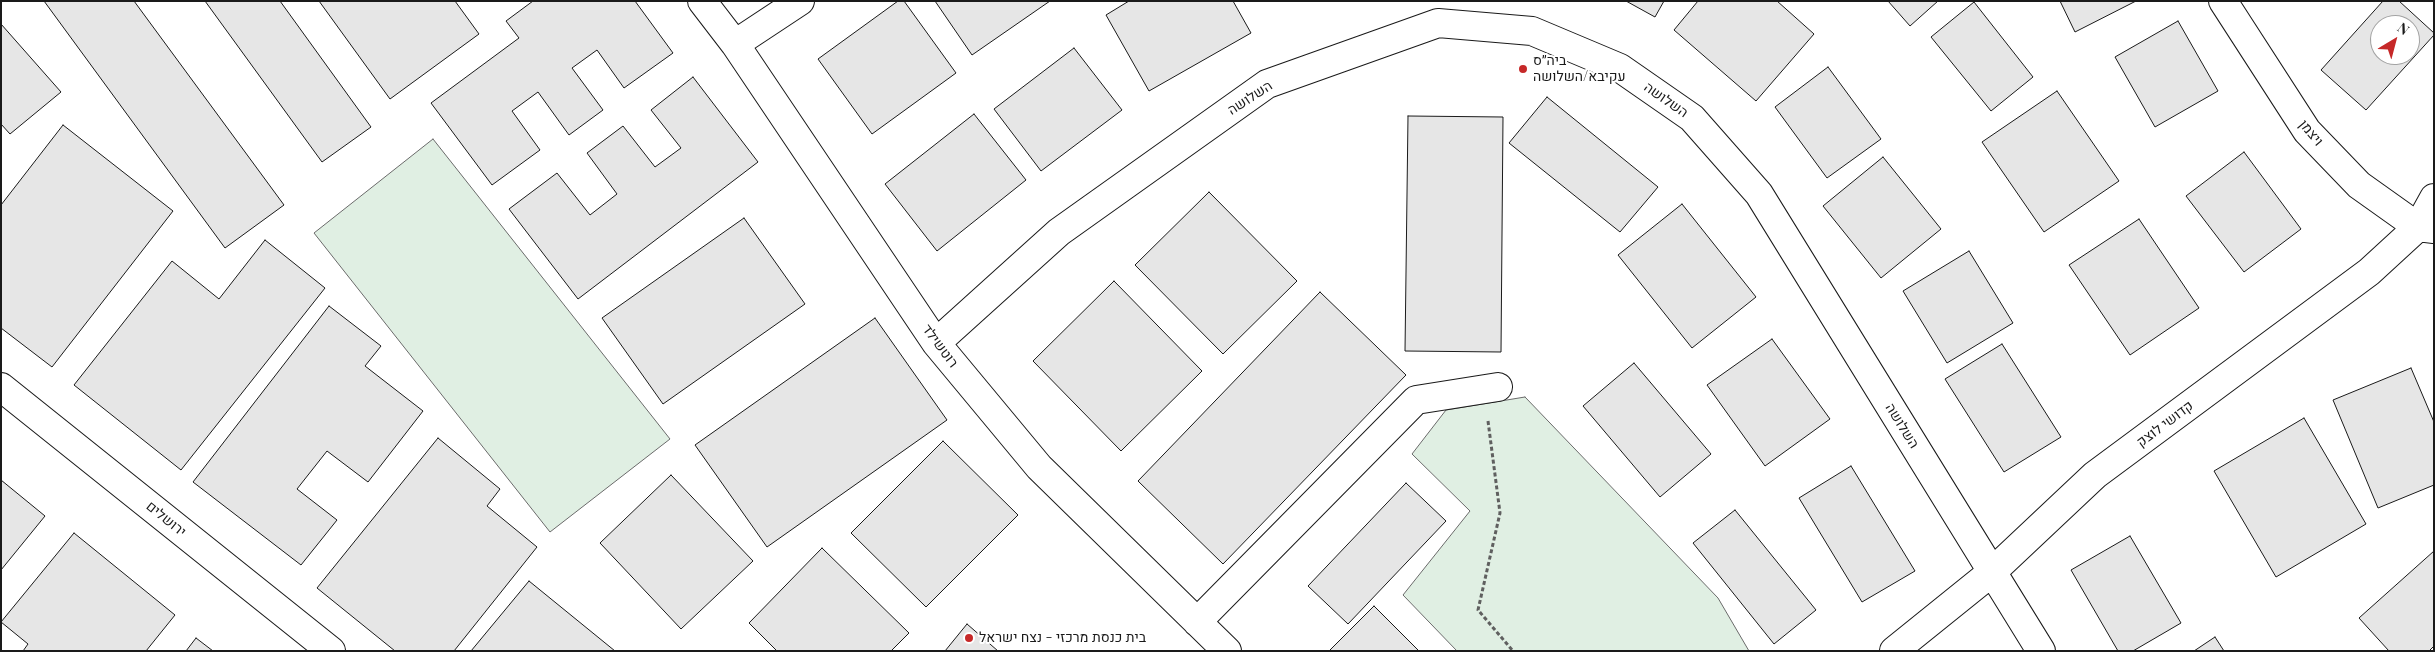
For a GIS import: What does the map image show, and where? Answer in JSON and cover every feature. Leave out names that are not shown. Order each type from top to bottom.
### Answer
[{"type":"street","name":"רוטשילד","points":[[702,1],[735,44],[936,343],[1039,466],[1227,651]]},
{"type":"street","points":[[735,44],[800,1]]},
{"type":"street","name":"ויצמן","points":[[2223,1],[2306,131],[2359,185],[2426,228]]},
{"type":"street","name":"השלושה","points":[[936,343],[1059,232],[1267,84],[1438,22],[1532,30],[1620,68],[1692,118],[1758,194],[2041,651]]},
{"type":"street","name":"קדושי לוצק","points":[[1894,651],[1992,572],[2095,475],[2370,272],[2426,228],[2434,198]]},
{"type":"street","name":"ירושלים","points":[[1,387],[331,651]]},
{"type":"street","points":[[1197,622],[1416,400],[1490,388]]},
{"type":"path","points":[[1490,388],[1500,513],[1478,610],[1513,651]]},
{"type":"green space","points":[[433,139],[670,439],[550,532],[314,233]]},
{"type":"green space","points":[[1525,397],[1718,598],[1749,651],[1457,651],[1403,595],[1470,511],[1412,454],[1446,410]]},
{"type":"building","points":[[44,1],[134,1],[284,205],[225,248]]},
{"type":"building","points":[[205,1],[280,1],[371,127],[322,162]]},
{"type":"building","points":[[319,1],[455,1],[479,34],[390,99]]},
{"type":"building","points":[[533,1],[635,1],[673,53],[624,88],[597,50],[572,68],[603,110],[569,135],[538,92],[512,111],[540,150],[492,185],[431,103],[519,38],[506,21]]},
{"type":"building","points":[[898,1],[904,1],[956,73],[872,134],[818,59]]},
{"type":"building","points":[[935,1],[1050,1],[972,55]]},
{"type":"building","points":[[1129,1],[1233,1],[1251,33],[1149,91],[1106,15]]},
{"type":"building","points":[[1626,1],[1664,1],[1655,17]]},
{"type":"building","points":[[1698,1],[1777,1],[1814,34],[1756,101],[1674,30]]},
{"type":"building","points":[[1888,1],[1938,1],[1910,26]]},
{"type":"building","points":[[2060,1],[2136,1],[2075,32]]},
{"type":"building","points":[[2383,1],[2399,1],[2414,15],[2370,15]]},
{"type":"building","points":[[1974,2],[2033,77],[1991,111],[1931,37]]},
{"type":"building","points":[[2370,15],[2370,65],[2407,65],[2366,110],[2321,70]]},
{"type":"building","points":[[2420,20],[2434,35],[2420,50]]},
{"type":"building","points":[[2178,21],[2218,91],[2155,127],[2115,57]]},
{"type":"building","points":[[1,24],[61,92],[10,134],[1,124]]},
{"type":"building","points":[[1074,48],[1122,110],[1041,171],[994,109]]},
{"type":"building","points":[[1828,67],[1881,139],[1827,178],[1775,107]]},
{"type":"building","points":[[693,77],[758,162],[578,299],[509,209],[557,173],[590,215],[617,194],[587,153],[623,126],[655,167],[681,148],[651,110]]},
{"type":"building","points":[[2057,91],[2119,181],[2044,232],[1982,142]]},
{"type":"building","points":[[1547,97],[1658,187],[1620,232],[1509,143]]},
{"type":"building","points":[[974,114],[1026,180],[937,251],[885,184]]},
{"type":"building","points":[[1408,116],[1503,117],[1501,352],[1405,351]]},
{"type":"building","points":[[63,125],[173,211],[52,367],[1,328],[1,205]]},
{"type":"building","points":[[2244,152],[2301,229],[2244,272],[2186,196]]},
{"type":"building","points":[[1883,157],[1941,229],[1881,278],[1823,206]]},
{"type":"building","points":[[1209,192],[1297,281],[1223,354],[1135,265]]},
{"type":"building","points":[[1682,204],[1756,297],[1692,348],[1618,255]]},
{"type":"building","points":[[744,218],[805,304],[663,404],[602,318]]},
{"type":"building","points":[[2139,219],[2199,308],[2130,355],[2069,265]]},
{"type":"building","points":[[265,240],[325,288],[181,470],[74,385],[172,261],[219,299]]},
{"type":"building","points":[[1969,251],[2013,323],[1947,363],[1903,291]]},
{"type":"building","points":[[1114,281],[1202,371],[1121,451],[1033,361]]},
{"type":"building","points":[[1320,292],[1406,375],[1223,564],[1138,481]]},
{"type":"building","points":[[329,306],[381,346],[365,366],[423,411],[368,482],[327,451],[297,489],[337,520],[301,565],[193,482]]},
{"type":"building","points":[[875,318],[947,420],[767,547],[695,445]]},
{"type":"building","points":[[1772,339],[1830,419],[1765,466],[1707,385]]},
{"type":"building","points":[[2002,344],[2061,437],[2004,472],[1945,379]]},
{"type":"building","points":[[1634,363],[1711,454],[1660,497],[1583,406]]},
{"type":"building","points":[[2411,368],[2434,422],[2434,485],[2378,508],[2333,400]]},
{"type":"building","points":[[2304,418],[2366,524],[2276,577],[2214,471]]},
{"type":"building","points":[[438,438],[500,489],[487,506],[537,547],[454,651],[395,651],[317,588]]},
{"type":"building","points":[[943,441],[1018,515],[926,607],[851,533]]},
{"type":"building","points":[[1851,466],[1915,571],[1862,602],[1799,498]]},
{"type":"building","points":[[671,475],[753,561],[681,629],[600,543]]},
{"type":"building","points":[[1,480],[45,516],[1,570]]},
{"type":"building","points":[[1406,483],[1446,521],[1348,624],[1308,586]]},
{"type":"building","points":[[1735,510],[1816,610],[1774,644],[1693,543]]},
{"type":"building","points":[[74,533],[175,615],[146,651],[23,651],[28,644],[1,622]]},
{"type":"building","points":[[2130,536],[2181,623],[2133,651],[2118,651],[2071,570]]},
{"type":"building","points":[[822,548],[909,633],[891,651],[777,651],[749,623]]},
{"type":"building","points":[[2434,551],[2434,646],[2429,651],[2389,651],[2359,618]]},
{"type":"building","points":[[529,581],[615,651],[471,651]]},
{"type":"building","points":[[1374,606],[1419,651],[1329,651]]},
{"type":"building","name":"בית כנסת מרכזי - נצח ישראל","points":[[967,624],[998,651],[945,651]]},
{"type":"building","points":[[2215,637],[2224,651],[2194,651]]},
{"type":"building","points":[[196,638],[213,651],[186,651]]},
{"type":"place","name":"ביה״ס עקיבא/השלושה","points":[[1523,69]]},
{"type":"place","name":"בית כנסת מרכזי - נצח ישראל","points":[[969,638]]}]
